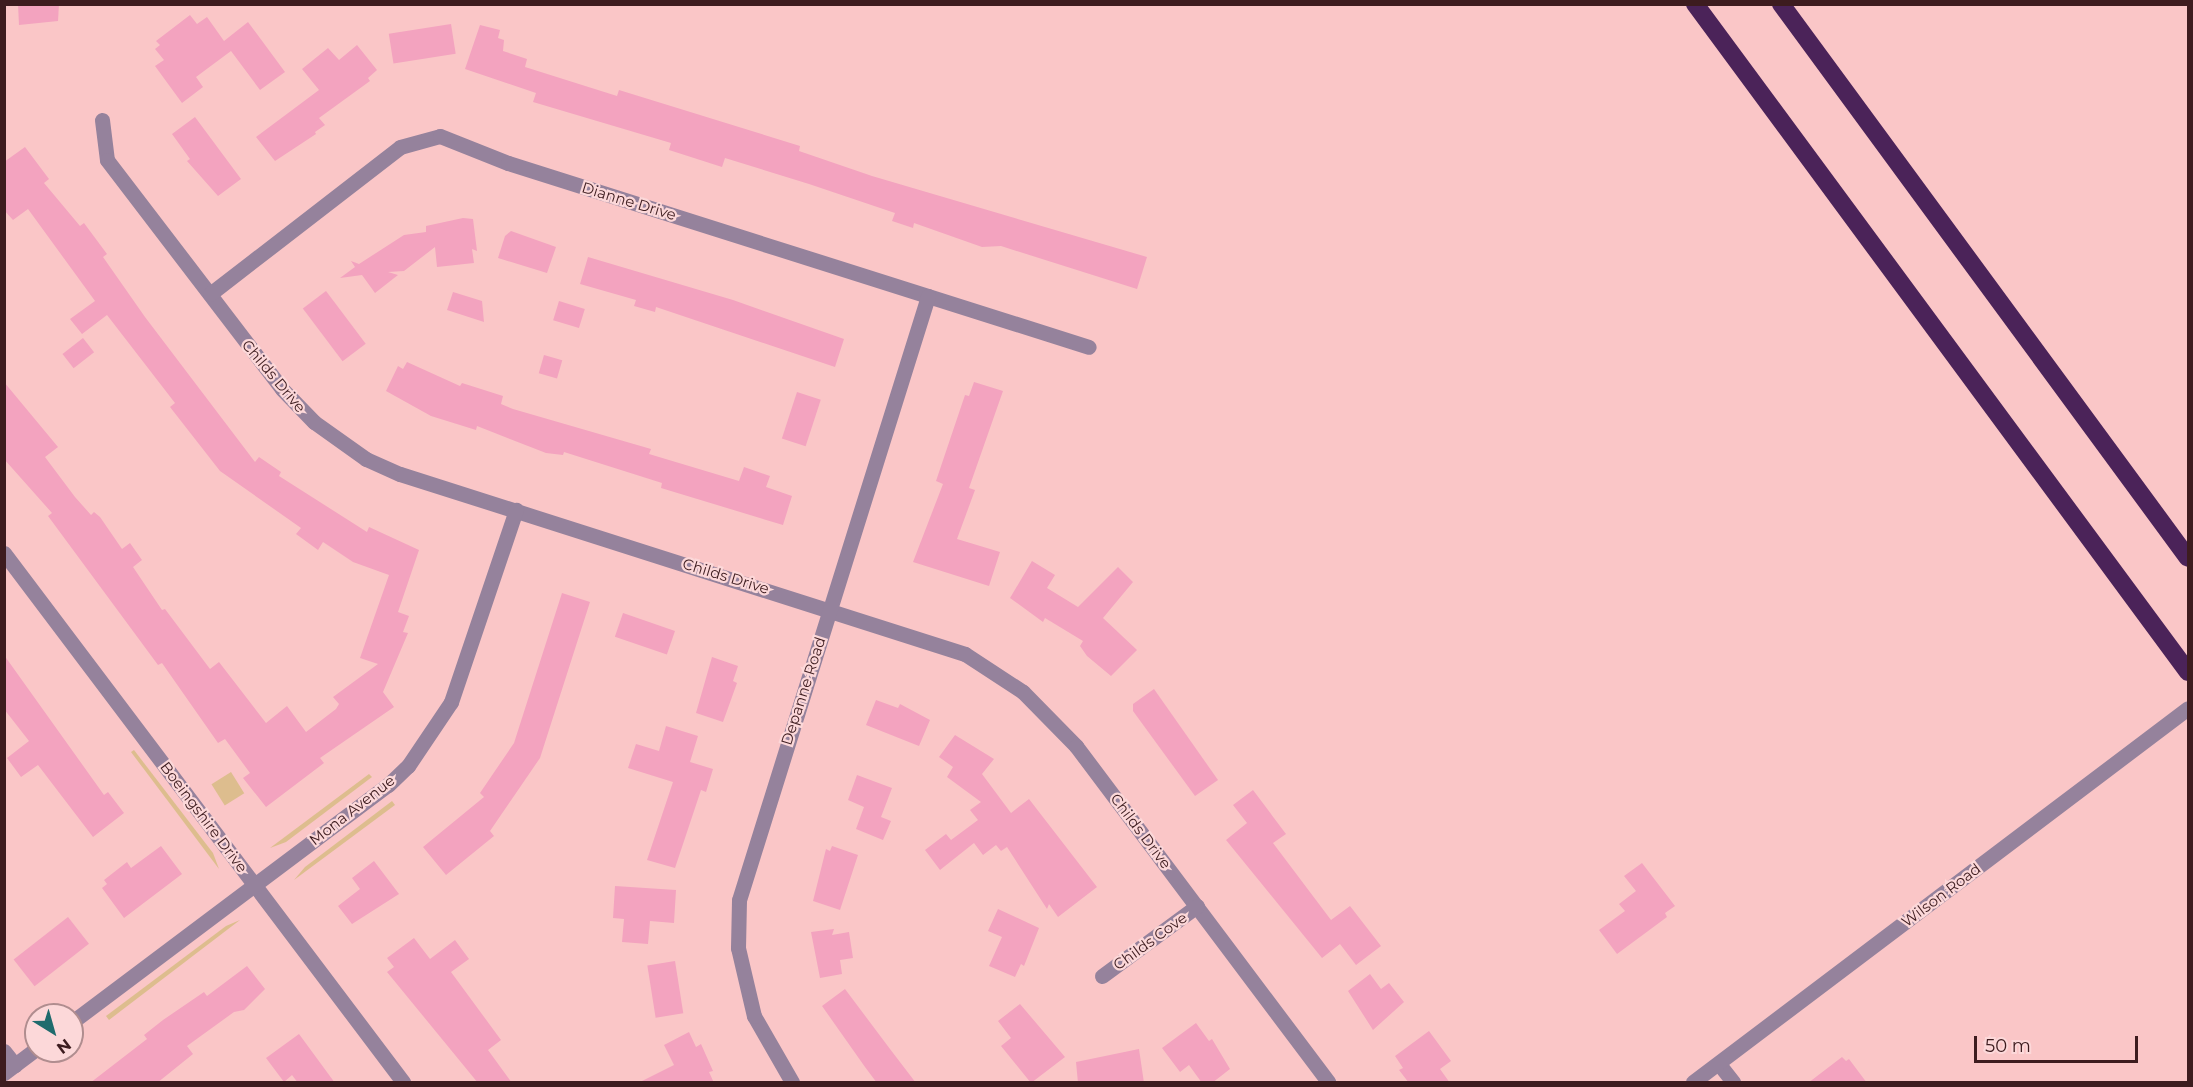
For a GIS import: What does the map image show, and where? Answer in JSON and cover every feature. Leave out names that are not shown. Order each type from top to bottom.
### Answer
[{"type":"highway","points":[[1695,4],[2188,672]]},
{"type":"highway","points":[[1781,4],[2188,558]]},
{"type":"street","name":"Childs Drive","points":[[102,120],[108,160],[291,401],[342,443],[379,466],[830,608],[965,654],[1023,692],[1076,746],[1328,1083]]},
{"type":"street","name":"Dianne Drive","points":[[210,294],[400,147],[440,136],[508,163],[1089,346]]},
{"type":"street","name":"Depanne Road","points":[[792,1083],[752,1008],[738,948],[739,900],[927,296]]},
{"type":"street","name":"Mona Avenue","points":[[84,1013],[388,785],[439,725],[472,649],[516,510]]},
{"type":"street","name":"Boeingshire Drive","points":[[4,553],[403,1083]]},
{"type":"street","name":"Wilson Road","points":[[1693,1083],[2188,708]]},
{"type":"street","name":"Childs Cove","points":[[1102,976],[1197,906]]},
{"type":"street","points":[[4,1051],[10,1069],[24,1058]]},
{"type":"street","points":[[1719,1064],[1733,1083]]},
{"type":"shaded area","points":[[134,750],[213,853],[219,869],[131,752]]},
{"type":"shaded area","points":[[231,772],[244,793],[225,805],[211,784]]},
{"type":"shaded area","points":[[369,774],[372,777],[286,842],[270,848]]},
{"type":"shaded area","points":[[392,801],[395,805],[294,880],[305,867]]},
{"type":"shaded area","points":[[240,920],[109,1020],[106,1016],[226,926]]},
{"type":"building","points":[[18,4],[59,4],[58,21],[19,25]]},
{"type":"building","points":[[190,15],[197,24],[207,17],[224,41],[248,22],[285,72],[260,90],[231,51],[196,77],[203,87],[182,103],[155,66],[164,60],[155,49],[160,45],[156,41]]},
{"type":"building","points":[[451,24],[456,54],[393,63],[389,34]]},
{"type":"building","points":[[480,25],[500,30],[498,38],[504,40],[503,51],[527,59],[525,67],[617,96],[619,90],[800,146],[799,151],[872,176],[1147,257],[1137,289],[1001,246],[982,247],[914,223],[913,228],[892,221],[895,213],[809,184],[725,158],[722,167],[669,150],[671,143],[533,102],[536,93],[465,69]]},
{"type":"building","points":[[357,45],[377,70],[368,78],[370,81],[319,118],[325,125],[315,132],[316,134],[275,161],[256,137],[319,90],[302,69],[328,48],[339,60]]},
{"type":"building","points":[[195,117],[241,179],[218,196],[187,161],[190,159],[172,134]]},
{"type":"building","points":[[25,147],[49,179],[44,183],[80,226],[84,223],[107,254],[103,257],[145,317],[255,462],[259,457],[281,472],[279,476],[367,532],[369,527],[419,550],[398,612],[409,616],[403,632],[408,633],[383,692],[394,707],[320,758],[324,763],[266,807],[243,778],[250,773],[225,739],[218,743],[162,663],[158,665],[48,516],[52,513],[4,459],[4,382],[58,447],[45,457],[75,497],[91,515],[94,512],[100,517],[122,549],[130,543],[142,560],[133,567],[162,610],[165,609],[210,669],[219,662],[266,723],[287,706],[306,732],[336,709],[339,704],[333,697],[378,664],[360,658],[389,575],[353,562],[323,542],[318,550],[296,534],[301,528],[220,471],[170,407],[175,403],[107,315],[82,334],[70,319],[95,301],[28,209],[13,220],[4,210],[4,162]]},
{"type":"building","points":[[463,218],[473,219],[477,251],[472,249],[474,263],[437,267],[435,247],[404,271],[388,272],[398,275],[375,293],[362,275],[340,278],[355,267],[351,261],[359,264],[404,235],[426,232],[426,226]]},
{"type":"building","points":[[511,231],[556,247],[547,273],[498,258],[505,236]]},
{"type":"building","points":[[588,257],[733,300],[844,339],[835,367],[656,307],[655,312],[634,306],[636,300],[580,284]]},
{"type":"building","points":[[326,291],[366,344],[343,361],[303,308]]},
{"type":"building","points":[[453,292],[482,301],[484,322],[447,310]]},
{"type":"building","points":[[559,301],[585,309],[579,328],[553,320]]},
{"type":"building","points":[[83,338],[94,352],[74,368],[63,354]]},
{"type":"building","points":[[544,355],[562,360],[557,379],[539,373]]},
{"type":"building","points":[[407,362],[460,386],[462,383],[503,396],[501,404],[513,409],[651,449],[649,454],[739,481],[744,467],[770,476],[766,487],[792,496],[783,525],[661,488],[662,483],[564,452],[563,455],[546,453],[477,426],[476,430],[431,416],[386,391],[398,366],[403,369]]},
{"type":"building","points":[[974,382],[1003,391],[969,488],[975,490],[957,539],[1000,552],[989,586],[913,562],[943,484],[936,481],[965,395],[969,396]]},
{"type":"building","points":[[797,392],[821,400],[806,446],[782,439]]},
{"type":"building","points":[[1032,561],[1055,575],[1047,588],[1078,607],[1118,567],[1133,582],[1103,618],[1137,650],[1111,676],[1087,656],[1080,646],[1083,641],[1045,618],[1043,622],[1010,598]]},
{"type":"building","points":[[562,593],[590,602],[540,758],[490,831],[494,836],[446,875],[423,847],[484,797],[480,793],[514,743]]},
{"type":"building","points":[[623,613],[675,631],[667,655],[615,637]]},
{"type":"building","points":[[4,655],[104,795],[108,792],[124,813],[93,837],[38,765],[21,777],[7,758],[29,741],[4,709]]},
{"type":"building","points":[[712,657],[738,666],[733,681],[737,683],[723,722],[696,713]]},
{"type":"building","points":[[1154,689],[1218,780],[1195,796],[1133,711],[1133,704]]},
{"type":"building","points":[[876,700],[898,708],[900,704],[930,720],[919,746],[866,725]]},
{"type":"building","points":[[666,726],[698,736],[690,762],[713,769],[706,792],[701,790],[675,868],[647,860],[673,782],[628,768],[636,744],[659,751]]},
{"type":"building","points":[[955,735],[994,759],[982,774],[1011,813],[1029,799],[1097,887],[1058,917],[1049,904],[1047,909],[1007,847],[1001,851],[996,845],[983,855],[974,843],[940,870],[925,850],[946,834],[951,840],[978,820],[970,810],[981,802],[947,777],[953,767],[939,757]]},
{"type":"building","points":[[857,775],[892,788],[881,817],[891,821],[883,840],[856,829],[864,807],[848,800]]},
{"type":"building","points":[[1253,790],[1286,834],[1273,843],[1331,920],[1350,906],[1381,946],[1356,965],[1340,944],[1322,958],[1226,840],[1247,823],[1233,805]]},
{"type":"building","points":[[161,846],[182,874],[124,918],[102,888],[107,884],[104,880],[127,862],[131,868]]},
{"type":"building","points":[[832,846],[858,855],[840,910],[813,901],[826,849],[830,851]]},
{"type":"building","points":[[374,861],[399,894],[352,924],[338,906],[360,889],[352,878]]},
{"type":"building","points":[[1642,863],[1675,906],[1665,913],[1667,917],[1617,954],[1599,930],[1625,911],[1619,904],[1636,891],[1624,876]]},
{"type":"building","points":[[615,886],[676,890],[674,923],[650,921],[648,944],[622,942],[624,919],[613,918]]},
{"type":"building","points":[[998,909],[1039,928],[1024,966],[1021,964],[1015,977],[989,966],[1002,937],[988,931]]},
{"type":"building","points":[[68,917],[89,944],[35,986],[14,959]]},
{"type":"building","points":[[834,929],[832,935],[849,932],[853,958],[840,960],[842,974],[820,978],[811,932]]},
{"type":"building","points":[[414,938],[430,959],[455,940],[469,959],[451,972],[501,1040],[488,1050],[512,1083],[478,1083],[387,972],[394,967],[387,958]]},
{"type":"building","points":[[675,961],[683,1013],[656,1018],[647,965]]},
{"type":"building","points":[[247,966],[265,989],[244,1010],[234,1012],[187,1046],[193,1054],[157,1083],[90,1083],[147,1039],[144,1035],[163,1020],[204,992],[207,996]]},
{"type":"building","points":[[1370,974],[1381,989],[1389,983],[1404,1002],[1373,1030],[1348,991]]},
{"type":"building","points":[[845,989],[916,1083],[877,1083],[822,1006]]},
{"type":"building","points":[[1020,1004],[1065,1057],[1031,1083],[1001,1046],[1011,1038],[998,1021]]},
{"type":"building","points":[[1196,1023],[1209,1041],[1212,1039],[1230,1069],[1212,1083],[1202,1083],[1189,1065],[1180,1072],[1162,1048]]},
{"type":"building","points":[[1429,1031],[1451,1061],[1440,1069],[1450,1083],[1409,1083],[1399,1070],[1403,1068],[1395,1056]]},
{"type":"building","points":[[689,1032],[696,1047],[701,1044],[713,1071],[709,1072],[714,1083],[638,1083],[674,1065],[664,1045]]},
{"type":"building","points":[[299,1034],[335,1083],[298,1083],[292,1075],[284,1082],[266,1058]]},
{"type":"building","points":[[1139,1049],[1144,1083],[1078,1083],[1076,1062]]},
{"type":"building","points":[[1842,1057],[1846,1061],[1849,1059],[1867,1083],[1808,1083]]}]
